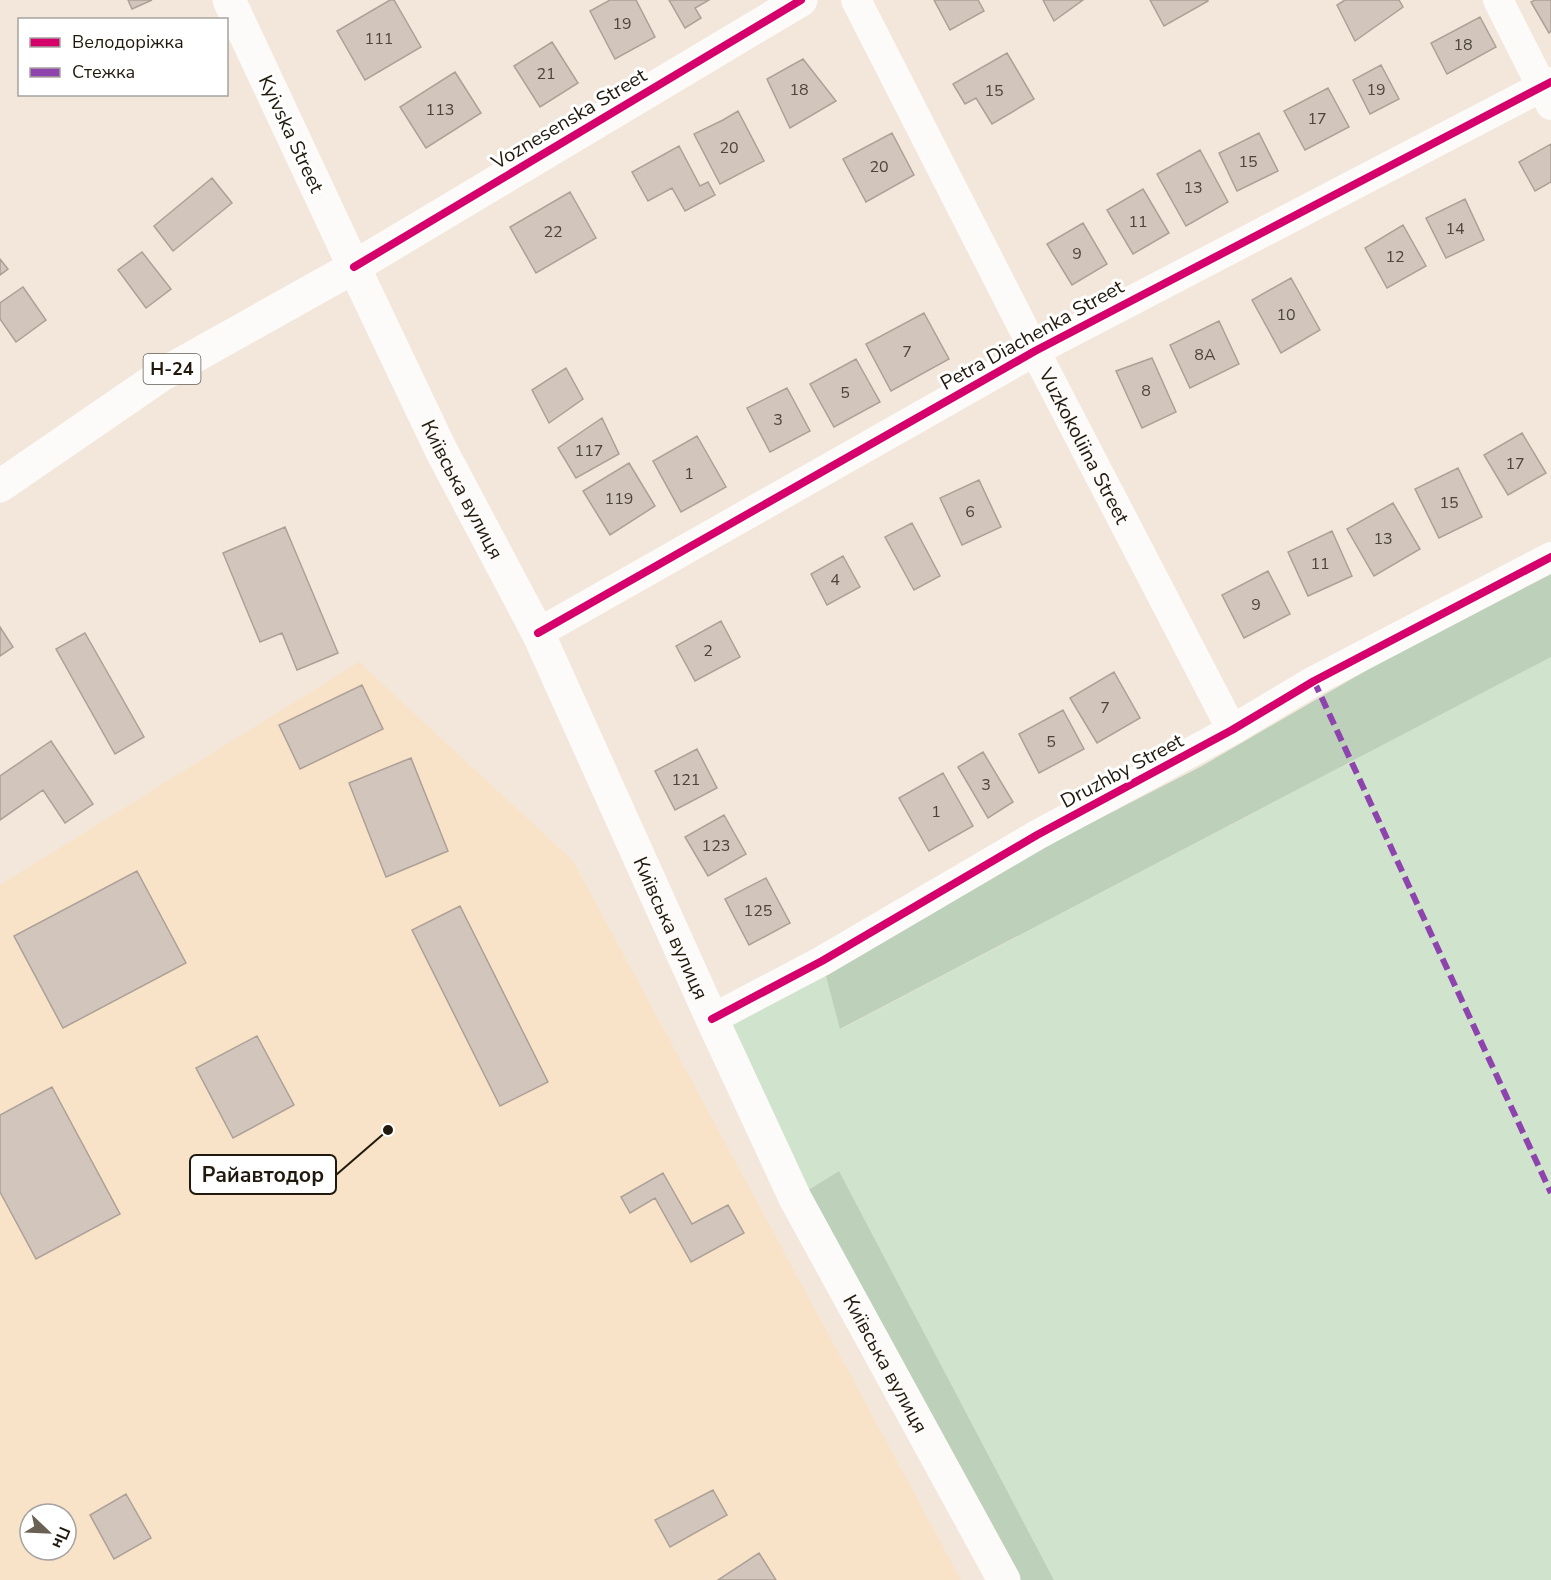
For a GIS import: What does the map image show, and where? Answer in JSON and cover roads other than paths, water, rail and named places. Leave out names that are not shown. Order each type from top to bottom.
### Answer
[{"type":"main road","name":"Kyivska Street","points":[[229,0],[354,267]]},
{"type":"main road","name":"Voznesenska Street","points":[[0,486],[163,374],[354,267],[801,0]]},
{"type":"main road","name":"Київська вулиця","points":[[354,267],[441,450],[538,633],[795,1198],[1004,1580]]},
{"type":"street","name":"Vuzkokoliina Street","points":[[856,0],[1232,730]]},
{"type":"street","points":[[1498,0],[1548,91]]},
{"type":"street","name":"Petra Diachenka Street","points":[[538,633],[1035,351],[1548,91]]},
{"type":"street","name":"Druzhby Street","points":[[712,1019],[822,962],[1037,835],[1232,730],[1314,681],[1551,557]]},
{"type":"place","name":"Райавтодор","points":[[388,1130]]}]
